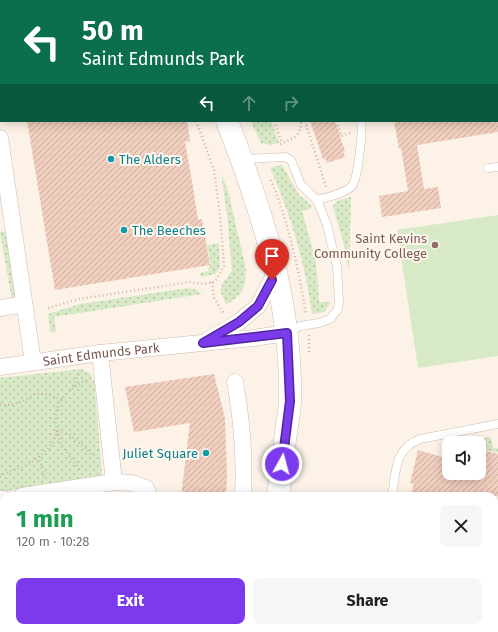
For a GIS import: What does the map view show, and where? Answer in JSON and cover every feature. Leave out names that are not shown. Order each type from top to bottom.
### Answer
[{"type":"street","points":[[227,122],[265,229],[276,272],[287,333],[290,401],[279,492]]},
{"type":"street","points":[[0,138],[33,362]]},
{"type":"street","name":"Saint Edmunds Park","points":[[203,343],[239,322],[258,306],[276,272]]},
{"type":"street","points":[[0,308],[24,304]]},
{"type":"street","name":"Saint Edmunds Park","points":[[0,367],[100,353],[287,333]]},
{"type":"street","points":[[100,353],[114,482]]},
{"type":"street","points":[[235,382],[241,418],[244,453],[243,492]]},
{"type":"street","points":[[47,492],[114,482],[132,483],[146,488],[148,492]]},
{"type":"lane","points":[[317,200],[342,192],[353,185],[356,177],[362,125]]},
{"type":"lane","points":[[241,159],[289,158],[294,164],[301,185],[317,200],[327,225],[335,255],[340,290],[338,309],[330,319],[319,323],[300,326],[287,333]]},
{"type":"lane","points":[[488,168],[498,167]]},
{"type":"lane","points":[[393,492],[399,458],[406,446],[420,439],[498,424]]},
{"type":"path","points":[[48,308],[79,299],[190,282],[201,284],[215,282],[224,266],[220,215],[214,170],[196,122]]},
{"type":"path","points":[[274,122],[282,143]]},
{"type":"path","points":[[277,145],[291,140],[297,135],[302,128],[301,122]]},
{"type":"path","points":[[337,122],[342,136],[362,125]]},
{"type":"path","points":[[269,177],[280,203],[291,238],[307,317]]},
{"type":"path","points":[[212,282],[214,298],[225,316]]},
{"type":"path","points":[[86,486],[84,476],[61,445],[57,431],[57,407],[61,400],[73,387],[88,379],[103,376]]},
{"type":"path","points":[[0,405],[11,405],[21,402],[35,394],[48,394],[61,400]]},
{"type":"path","points":[[57,431],[70,435],[97,458],[112,456]]},
{"type":"path","points":[[0,477],[5,473],[25,466],[39,456],[53,441],[57,431]]},
{"type":"path","points":[[39,456],[47,492]]},
{"type":"green space","points":[[251,122],[271,122],[279,143],[270,145],[261,143]]},
{"type":"green space","points":[[282,165],[299,195],[310,204],[312,208],[302,211],[316,261],[319,302],[331,302],[324,312],[312,314],[301,258],[291,221],[270,168]]},
{"type":"green space","points":[[221,173],[228,191],[246,269],[245,283],[240,294],[226,304],[220,291],[223,283],[232,271],[227,214]]},
{"type":"green space","points":[[351,197],[349,271],[343,241],[333,206],[343,199]]},
{"type":"green space","points":[[498,215],[498,356],[418,368],[397,230]]},
{"type":"green space","points":[[7,231],[17,293],[12,300],[0,232]]},
{"type":"green space","points":[[219,243],[220,267],[215,274],[201,277],[200,273],[209,271],[208,268],[211,265],[207,245]]},
{"type":"green space","points":[[188,288],[197,290],[202,294],[54,317],[56,332],[51,333],[48,314],[80,304]]},
{"type":"green space","points":[[81,369],[90,373],[94,381],[102,472],[101,477],[0,492],[0,378]]},
{"type":"green space","points":[[491,437],[493,448],[498,448],[498,453],[486,450],[486,438]]},
{"type":"building","name":"The Beeches","points":[[27,122],[187,122],[190,141],[185,142],[198,220],[202,219],[210,265],[55,290]]},
{"type":"building","points":[[310,122],[335,122],[345,151],[343,152],[345,157],[327,163],[325,158],[323,159]]},
{"type":"building","points":[[394,122],[498,122],[498,132],[417,145],[424,189],[438,187],[441,208],[382,217],[379,196],[408,191],[401,148],[399,149]]},
{"type":"building","name":"Juliet Square","points":[[214,374],[225,418],[226,492],[181,492],[190,423],[134,432],[125,387]]},
{"type":"building","points":[[418,450],[442,457],[442,480],[486,480],[486,451],[498,454],[498,492],[411,492],[414,484],[410,483]]},
{"type":"place","name":"The Alders","points":[[111,159]]},
{"type":"place","name":"The Beeches","points":[[124,230]]},
{"type":"place","name":"Saint Kevins Community College","points":[[435,245]]},
{"type":"place","name":"Juliet Square","points":[[206,453]]},
{"type":"route","points":[[272,280],[258,306],[239,322],[203,343],[287,333],[290,401],[282,464]]}]
